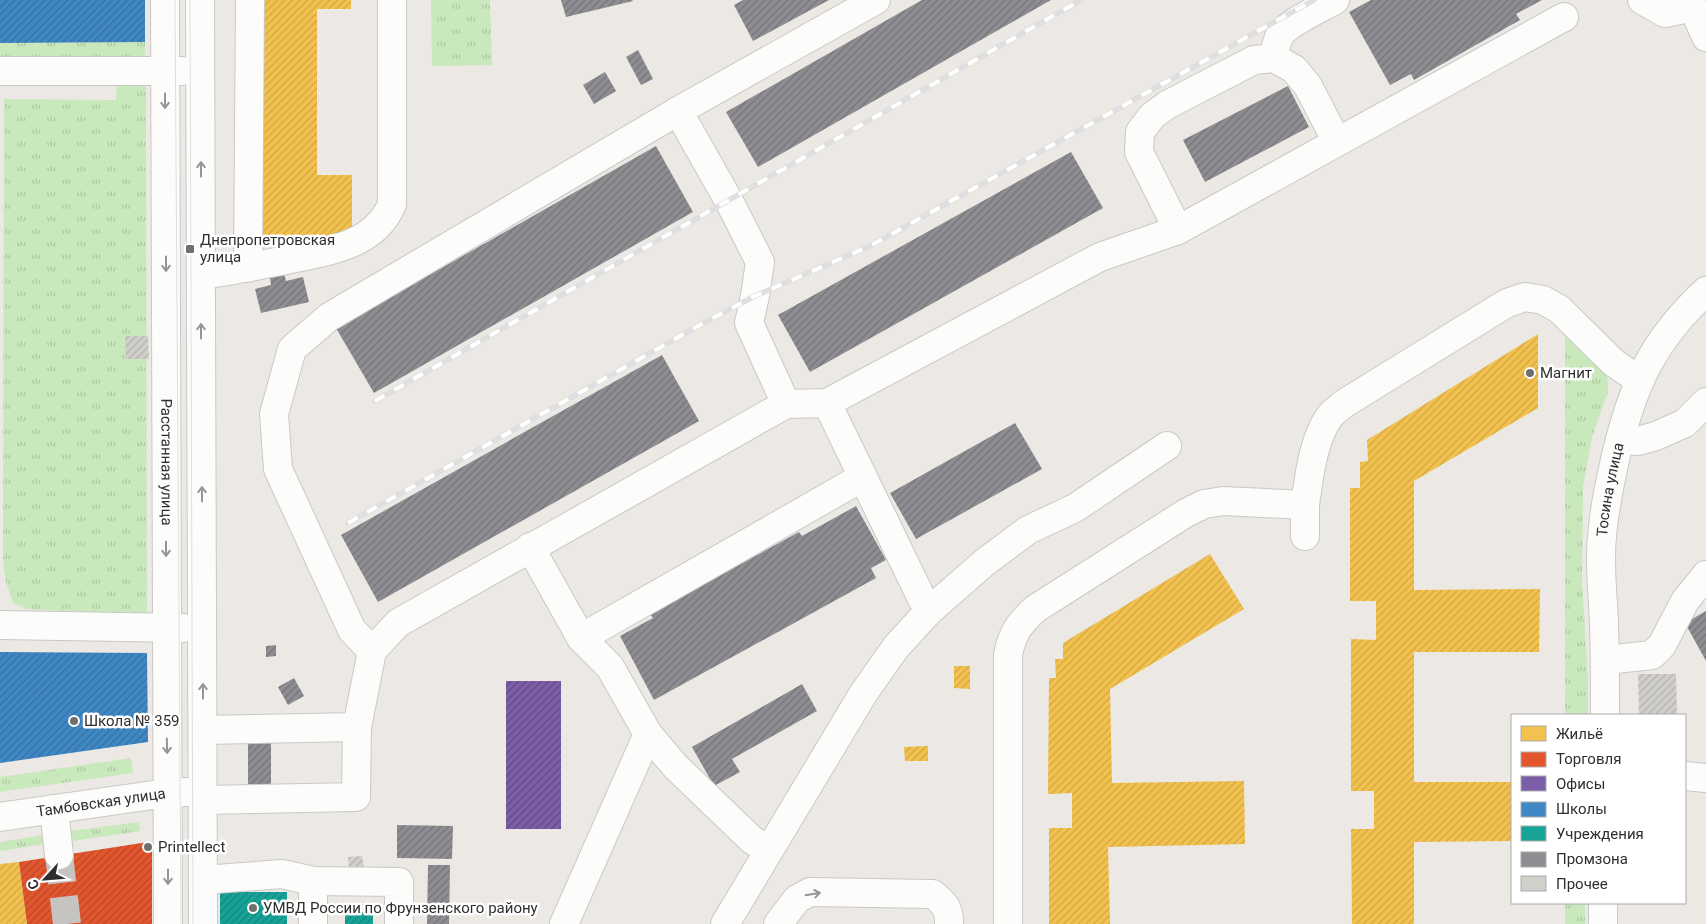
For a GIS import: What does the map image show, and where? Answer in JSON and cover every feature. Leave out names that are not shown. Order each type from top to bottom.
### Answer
[{"type":"street","name":"Расстанная улица","points":[[165,0],[168,924]]},
{"type":"street","points":[[200,0],[203,924]]},
{"type":"street","points":[[248,268],[250,0]]},
{"type":"street","points":[[201,275],[248,268],[340,248],[364,236],[387,216],[392,204],[392,0]]},
{"type":"street","points":[[372,651],[352,630],[278,469],[274,414],[292,349],[329,317],[678,111],[876,0]]},
{"type":"street","points":[[1274,58],[1276,43],[1289,26],[1334,0]]},
{"type":"street","points":[[1642,0],[1665,13],[1693,7],[1706,37]]},
{"type":"street","points":[[203,730],[357,727],[372,651],[398,622],[786,404],[827,403],[1100,258],[1178,230],[1564,17]]},
{"type":"street","points":[[1178,230],[1139,152],[1140,132],[1152,116],[1168,105],[1254,60],[1274,58],[1294,69],[1308,86],[1337,142]]},
{"type":"street","points":[[0,71],[201,71]]},
{"type":"street","points":[[678,111],[729,201],[760,262],[749,323],[786,404]]},
{"type":"street","name":"Тосина улица","points":[[1604,714],[1606,660],[1601,577],[1602,538],[1607,492],[1625,417],[1639,380],[1658,346],[1672,326],[1706,291]]},
{"type":"street","points":[[1305,536],[1305,505],[1310,470],[1319,439],[1330,416],[1345,403],[1507,303],[1525,297],[1543,300],[1551,304],[1572,321],[1614,363],[1639,380]]},
{"type":"street","points":[[1620,440],[1638,441],[1656,436],[1685,423],[1706,402]]},
{"type":"street","points":[[827,403],[929,611]]},
{"type":"street","points":[[725,924],[863,694],[896,647],[929,611],[985,562],[1028,530],[1075,508],[1167,446]]},
{"type":"street","points":[[581,638],[863,477]]},
{"type":"street","points":[[1008,924],[1008,654],[1012,636],[1021,621],[1035,609],[1186,513],[1204,504],[1223,501],[1305,505]]},
{"type":"street","points":[[530,547],[581,638],[610,667],[648,734],[676,767],[752,840],[769,850]]},
{"type":"street","points":[[1606,660],[1652,655],[1662,645],[1685,601],[1706,574]]},
{"type":"street","points":[[0,625],[202,628]]},
{"type":"street","name":"Тамбовская улица","points":[[0,817],[168,793],[203,796],[356,798],[357,727]]},
{"type":"street","points":[[564,924],[648,734]]},
{"type":"street","points":[[1686,776],[1706,778]]},
{"type":"street","points":[[54,809],[59,855]]},
{"type":"street","points":[[203,880],[282,874],[313,881],[399,882],[399,924]]},
{"type":"street","points":[[313,881],[313,924]]},
{"type":"street","points":[[778,924],[797,899],[810,892],[933,894],[946,905],[950,916],[949,924]]},
{"type":"street","points":[[1603,904],[1603,924]]},
{"type":"green space","points":[[431,0],[490,0],[492,65],[432,66]]},
{"type":"green space","points":[[145,42],[145,61],[0,62],[0,43]]},
{"type":"green space","points":[[117,79],[146,80],[147,616],[26,609],[13,603],[6,582],[3,563],[4,99],[116,100]]},
{"type":"green space","points":[[1565,334],[1607,372],[1608,392],[1592,437],[1583,487],[1582,580],[1588,714],[1565,714]]},
{"type":"green space","points":[[131,758],[133,773],[0,792],[0,777]]},
{"type":"green space","points":[[139,822],[140,831],[73,841],[71,831]]},
{"type":"green space","points":[[44,835],[45,844],[0,851],[0,842]]},
{"type":"green space","points":[[1565,904],[1585,904],[1585,924],[1565,924]]},
{"type":"building: Жильё","points":[[256,0],[351,0],[351,9],[317,9],[317,175],[352,175],[352,236],[256,236]]},
{"type":"building: Жильё","points":[[1538,334],[1538,408],[1414,481],[1414,590],[1540,589],[1539,652],[1414,652],[1414,782],[1511,782],[1511,841],[1414,842],[1414,924],[1352,924],[1351,829],[1374,829],[1374,791],[1351,791],[1351,639],[1376,640],[1376,601],[1350,601],[1350,488],[1360,488],[1360,462],[1368,461],[1367,440]]},
{"type":"building: Жильё","points":[[1210,554],[1244,609],[1110,689],[1112,783],[1244,781],[1245,844],[1108,847],[1110,924],[1049,924],[1049,828],[1072,828],[1072,793],[1048,794],[1049,678],[1056,678],[1055,659],[1063,659],[1063,643]]},
{"type":"building: Жильё","points":[[954,666],[970,666],[970,689],[954,688]]},
{"type":"building: Жильё","points":[[928,746],[928,761],[905,761],[904,747]]},
{"type":"building: Жильё","points":[[19,862],[27,924],[0,924],[0,864]]},
{"type":"building: Торговля","points":[[148,842],[152,846],[152,924],[27,924],[19,862]]},
{"type":"building: Офисы","points":[[506,681],[561,681],[561,829],[506,829]]},
{"type":"building: Школы","points":[[0,0],[145,0],[145,42],[0,43]]},
{"type":"building: Школы","name":"Школа № 359","points":[[0,652],[147,653],[148,742],[0,763]]},
{"type":"building: Учреждения","name":"УМВД России по Фрунзенского району","points":[[220,892],[287,892],[287,924],[220,924]]},
{"type":"building: Учреждения","name":"УМВД России по Фрунзенского району","points":[[345,912],[373,912],[373,924],[345,924]]},
{"type":"building: Промзона","points":[[561,0],[632,0],[633,1],[566,17]]},
{"type":"building: Промзона","points":[[743,0],[829,0],[753,41],[734,5]]},
{"type":"building: Промзона","points":[[922,0],[1051,0],[758,167],[726,112]]},
{"type":"building: Промзона","points":[[1371,0],[1542,0],[1516,14],[1520,20],[1414,80],[1411,74],[1390,85],[1349,12]]},
{"type":"building: Промзона","points":[[638,50],[653,79],[641,85],[626,57]]},
{"type":"building: Промзона","points":[[605,72],[616,91],[594,104],[583,85]]},
{"type":"building: Промзона","points":[[1288,86],[1309,127],[1205,182],[1183,140]]},
{"type":"building: Промзона","points":[[656,146],[693,212],[374,393],[336,328]]},
{"type":"building: Промзона","points":[[1071,152],[1103,208],[810,372],[778,315]]},
{"type":"building: Промзона","points":[[284,274],[286,281],[303,277],[309,302],[261,313],[255,289],[271,285],[270,278]]},
{"type":"building: Промзона","points":[[662,355],[699,421],[378,602],[341,535]]},
{"type":"building: Промзона","points":[[1015,423],[1042,469],[916,539],[890,493]]},
{"type":"building: Промзона","points":[[856,506],[886,560],[871,568],[876,578],[654,700],[620,636],[653,618],[650,614],[799,532],[802,536]]},
{"type":"building: Промзона","points":[[1706,611],[1706,661],[1685,623]]},
{"type":"building: Промзона","points":[[276,645],[276,656],[266,657],[266,646]]},
{"type":"building: Промзона","points":[[294,678],[304,696],[288,705],[278,687]]},
{"type":"building: Промзона","points":[[802,684],[817,711],[732,759],[740,772],[714,786],[692,747]]},
{"type":"building: Промзона","points":[[248,743],[271,743],[271,784],[248,784]]},
{"type":"building: Промзона","points":[[397,825],[453,826],[452,859],[397,858]]},
{"type":"building: Промзона","points":[[428,865],[450,865],[449,924],[427,924]]},
{"type":"building: Прочее","points":[[125,336],[148,336],[149,359],[126,359]]},
{"type":"building: Прочее","points":[[1638,674],[1676,674],[1677,714],[1639,714]]},
{"type":"building: Прочее","points":[[362,856],[364,869],[349,871],[348,857]]},
{"type":"tunnel","points":[[59,855],[67,924]]},
{"type":"tram line","points":[[175,0],[181,924]]},
{"type":"tram line","points":[[190,0],[193,924]]},
{"type":"railway","points":[[375,401],[1081,0]]},
{"type":"railway","points":[[348,523],[707,321],[755,296],[870,246],[1314,0]]},
{"type":"place","name":"Днепропетровская улица","points":[[190,249]]},
{"type":"place","name":"Магнит","points":[[1530,373]]},
{"type":"place","name":"Школа № 359","points":[[74,721]]},
{"type":"place","name":"Printellect","points":[[148,847]]},
{"type":"place","name":"УМВД России по Фрунзенского району","points":[[253,908]]}]
